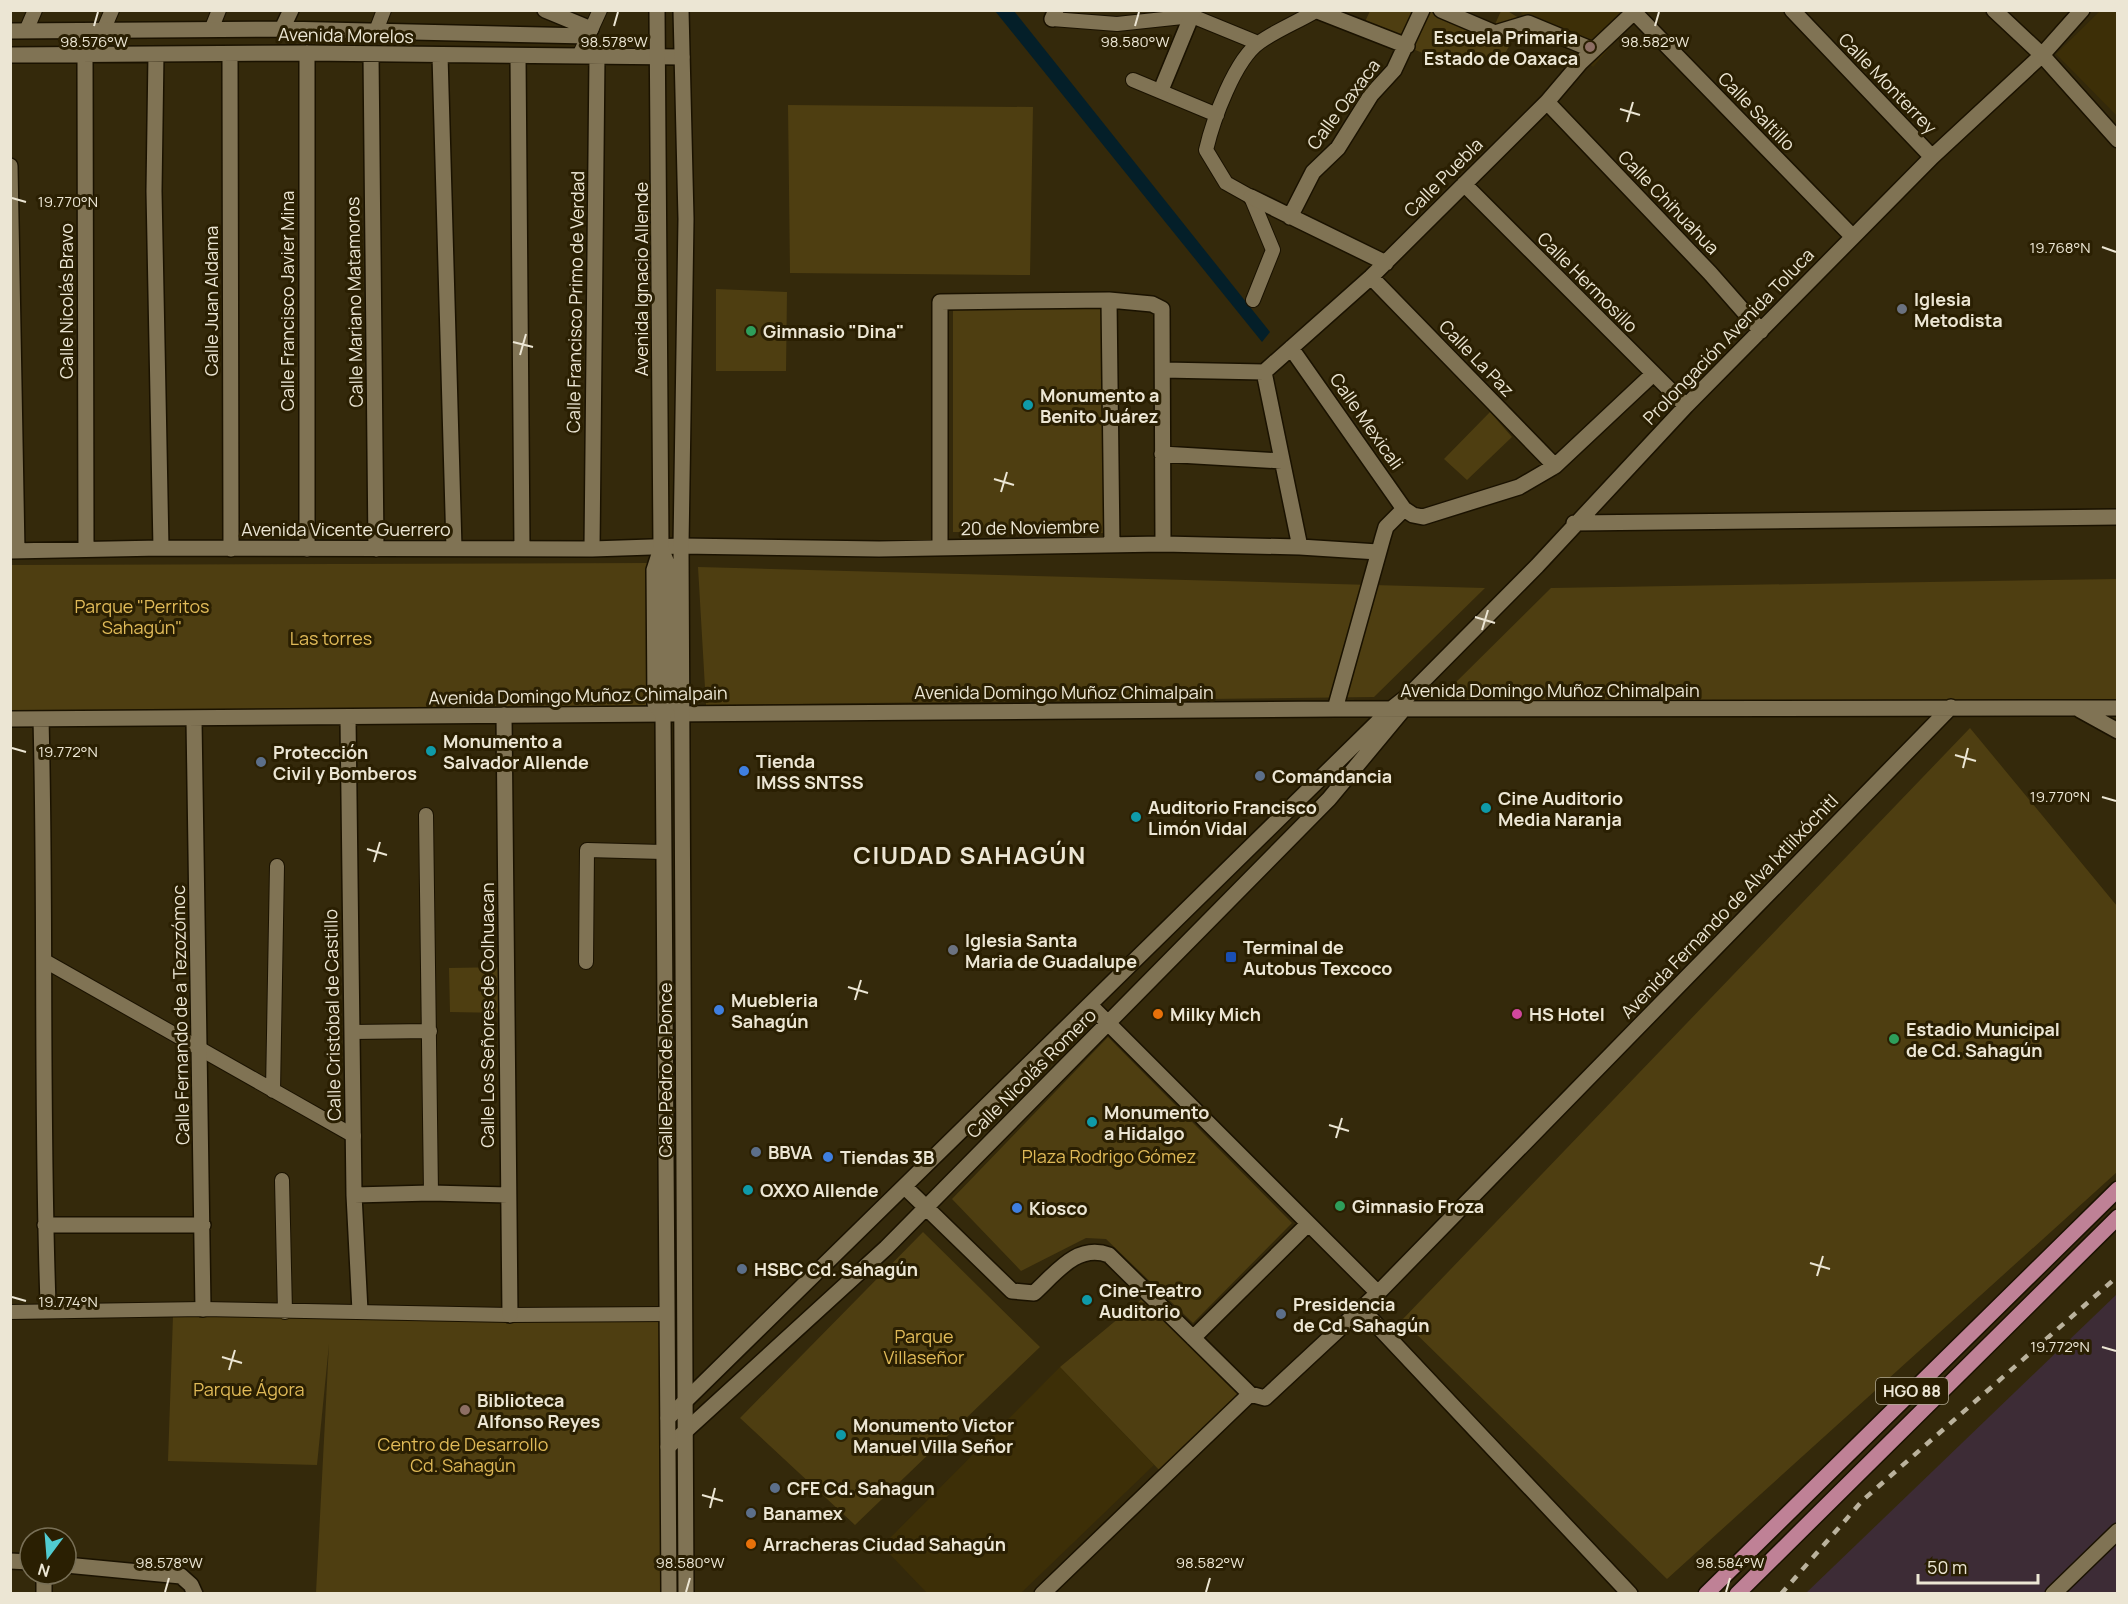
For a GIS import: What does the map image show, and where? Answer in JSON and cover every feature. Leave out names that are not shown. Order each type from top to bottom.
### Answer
[{"type":"main road","name":"HGO 88","points":[[1706,1593],[2118,1189]]},
{"type":"main road","name":"HGO 88","points":[[1737,1593],[2118,1217]]},
{"type":"street","points":[[26,31],[35,10]]},
{"type":"street","points":[[104,31],[112,10]]},
{"type":"street","points":[[211,30],[219,10]]},
{"type":"street","points":[[282,29],[291,10]]},
{"type":"street","points":[[376,31],[384,10]]},
{"type":"street","points":[[545,10],[590,32]]},
{"type":"street","points":[[579,56],[600,10]]},
{"type":"street","name":"Avenida Ignacio Allende","points":[[657,10],[661,548]]},
{"type":"street","points":[[681,10],[686,219],[681,546]]},
{"type":"street","name":"Calle Oaxaca","points":[[1290,217],[1313,172],[1338,148],[1371,95],[1394,70],[1422,10]]},
{"type":"street","points":[[1441,10],[1495,33],[1521,24],[1535,25],[1593,50]]},
{"type":"street","name":"Calle Monterrey","points":[[1792,10],[1932,157]]},
{"type":"street","points":[[1994,10],[2042,55],[2118,140]]},
{"type":"street","name":"Prolongación Avenida Toluca","points":[[1397,710],[1409,695],[1537,566],[1574,523],[1686,406],[1932,157],[2042,55],[2082,10]]},
{"type":"street","points":[[1386,263],[1226,183],[1206,150],[1217,115],[1234,79],[1258,43],[1315,11],[1407,46]]},
{"type":"street","name":"Calle Puebla","points":[[1277,360],[1386,263],[1547,102],[1593,50],[1635,11]]},
{"type":"street","name":"Calle Saltillo","points":[[1635,11],[1853,237]]},
{"type":"street","points":[[1054,15],[1118,24],[1193,13],[1258,43]]},
{"type":"street","points":[[1161,90],[1193,13]]},
{"type":"street","name":"Avenida Morelos","points":[[10,31],[282,29],[590,32]]},
{"type":"street","name":"Calle Nicolás Bravo","points":[[85,53],[87,549]]},
{"type":"street","name":"Avenida Morelos","points":[[10,55],[307,53],[682,57]]},
{"type":"street","name":"Calle Francisco Javier Mina","points":[[307,53],[307,549]]},
{"type":"street","points":[[156,54],[154,191],[161,548]]},
{"type":"street","name":"Calle Juan Aldama","points":[[230,54],[231,549]]},
{"type":"street","name":"Calle Mariano Matamoros","points":[[371,54],[376,549]]},
{"type":"street","points":[[440,55],[454,549]]},
{"type":"street","points":[[518,56],[522,548]]},
{"type":"street","name":"Calle Francisco Primo de Verdad","points":[[592,549],[597,56]]},
{"type":"street","points":[[1133,80],[1217,115]]},
{"type":"street","name":"Calle Chihuahua","points":[[1547,102],[1710,273],[1761,331]]},
{"type":"street","points":[[10,166],[14,551]]},
{"type":"street","name":"Calle Hermosillo","points":[[1464,184],[1652,375],[1686,406]]},
{"type":"street","points":[[1251,197],[1273,250],[1253,300]]},
{"type":"street","name":"Calle La Paz","points":[[1371,277],[1555,466]]},
{"type":"street","points":[[1110,300],[1112,545]]},
{"type":"street","points":[[940,547],[940,302],[1110,300],[1157,306],[1162,309],[1163,544]]},
{"type":"street","points":[[1163,370],[1277,360],[1282,461],[1300,547]]},
{"type":"street","name":"Calle Mexicali","points":[[1277,360],[1405,512]]},
{"type":"street","points":[[1335,709],[1386,527],[1405,512],[1423,518],[1519,487],[1555,466],[1652,375]]},
{"type":"street","points":[[1162,454],[1282,461]]},
{"type":"street","points":[[1574,523],[2118,517]]},
{"type":"street","name":"20 de Noviembre","points":[[681,546],[940,547],[1163,544],[1300,547],[1378,552]]},
{"type":"street","name":"Avenida Vicente Guerrero","points":[[14,551],[161,548],[592,549],[681,546]]},
{"type":"street","name":"Calle Pedro de Ponce","points":[[681,546],[687,1402],[686,1593]]},
{"type":"street","name":"Calle Pedro de Ponce","points":[[661,548],[654,570],[655,704],[663,714],[669,1593]]},
{"type":"street","name":"Avenida Fernando de Alva Ixtlilxóchitl","points":[[1250,1394],[1265,1398],[1272,1394],[1378,1293],[1951,707]]},
{"type":"street","name":"Avenida Domingo Muñoz Chimalpain","points":[[10,719],[194,720],[504,715],[1335,709],[2118,708]]},
{"type":"street","points":[[2077,709],[2118,731]]},
{"type":"street","name":"Calle Nicolás Romero","points":[[668,1418],[687,1402],[1314,784],[1397,710]]},
{"type":"street","name":"Calle Nicolás Romero","points":[[668,1447],[886,1248],[1329,799],[1397,710]]},
{"type":"street","name":"Calle Los Señores de Colhuacan","points":[[504,715],[510,1315]]},
{"type":"street","name":"Calle Cristóbal de Castillo","points":[[348,718],[354,1195],[360,1311]]},
{"type":"street","points":[[41,719],[45,961],[45,1225],[48,1307]]},
{"type":"street","name":"Calle Fernando de a Tezozómoc","points":[[194,720],[203,1309]]},
{"type":"street","points":[[1314,784],[1329,799]]},
{"type":"street","points":[[426,814],[432,1193]]},
{"type":"street","points":[[586,962],[587,850],[663,852]]},
{"type":"street","points":[[273,1091],[277,866]]},
{"type":"street","points":[[45,961],[354,1136]]},
{"type":"street","points":[[1090,1005],[1378,1293]]},
{"type":"street","points":[[352,1032],[430,1031]]},
{"type":"street","points":[[973,1121],[991,1141]]},
{"type":"street","points":[[282,1180],[285,1312]]},
{"type":"street","points":[[905,1187],[1012,1291],[1034,1293],[1073,1257],[1082,1253],[1100,1251],[1116,1259],[1250,1394],[1041,1593]]},
{"type":"street","points":[[354,1195],[432,1193],[508,1195]]},
{"type":"street","points":[[1193,1338],[1308,1224]]},
{"type":"street","points":[[45,1225],[203,1225]]},
{"type":"street","points":[[10,1312],[48,1307],[510,1315],[667,1314]]},
{"type":"street","points":[[1360,1310],[1630,1593]]},
{"type":"street","points":[[2053,1593],[2118,1531]]},
{"type":"street","points":[[78,1566],[181,1576],[193,1589]]},
{"type":"shaded area","name":"Escuela Primaria Estado de Oaxaca","points":[[1522,10],[1642,11],[1593,67],[1545,27],[1521,14]]},
{"type":"shaded area","points":[[2100,11],[2117,11],[2117,116],[2056,54]]},
{"type":"shaded area","points":[[2117,1294],[2117,1593],[1806,1593]]},
{"type":"shaded area","points":[[1060,1367],[1154,1465],[1021,1593],[927,1593],[882,1546]]},
{"type":"green space","points":[[1453,10],[1492,31],[1501,11],[1506,10],[1535,28],[1527,43],[1514,38],[1497,67],[1468,54],[1459,68],[1362,28],[1370,11]]},
{"type":"green space","points":[[788,105],[1033,107],[1030,275],[790,273]]},
{"type":"green space","name":"Gimnasio \"Dina\"","points":[[716,289],[787,292],[786,371],[716,371]]},
{"type":"green space","points":[[953,308],[1104,308],[1105,533],[953,532]]},
{"type":"green space","points":[[1490,412],[1512,437],[1467,480],[1444,459]]},
{"type":"green space","name":"Las torres","points":[[652,563],[652,712],[11,714],[10,565]]},
{"type":"green space","points":[[698,567],[1485,588],[1374,697],[706,705]]},
{"type":"green space","points":[[2117,579],[2117,713],[1445,707],[1445,693],[1551,588]]},
{"type":"green space","name":"Estadio Municipal de Cd. Sahagún","points":[[1970,728],[2117,906],[2117,1172],[1667,1579],[1402,1320]]},
{"type":"green space","points":[[505,967],[504,1013],[450,1012],[449,968]]},
{"type":"green space","name":"Plaza Rodrigo Gómez","points":[[1108,1037],[1292,1223],[1193,1323],[1106,1239],[1086,1238],[1021,1271],[952,1199]]},
{"type":"green space","name":"Parque Villaseñor","points":[[923,1232],[1040,1347],[855,1525],[740,1418]]},
{"type":"green space","points":[[1149,1293],[1250,1394],[1164,1475],[1060,1367]]},
{"type":"green space","name":"Centro de Desarrollo Cd. Sahagún","points":[[173,1316],[667,1317],[669,1593],[316,1593],[329,1344],[317,1465],[168,1461]]},
{"type":"water","points":[[995,11],[1014,11],[1270,332],[1262,342]]},
{"type":"railway","points":[[1781,1594],[1863,1500],[2118,1276]]},
{"type":"place","name":"Escuela Primaria Estado de Oaxaca","points":[[1590,47]]},
{"type":"place","name":"Iglesia Metodista","points":[[1902,309]]},
{"type":"place","name":"Gimnasio \"Dina\"","points":[[751,331]]},
{"type":"place","name":"Monumento a Benito Juárez","points":[[1028,405]]},
{"type":"place","name":"Monumento a Salvador Allende","points":[[431,751]]},
{"type":"place","name":"Protección Civil y Bomberos","points":[[261,762]]},
{"type":"place","name":"Tienda IMSS SNTSS","points":[[744,771]]},
{"type":"place","name":"Comandancia","points":[[1260,776]]},
{"type":"place","name":"Cine Auditorio Media Naranja","points":[[1486,808]]},
{"type":"place","name":"Auditorio Francisco Limón Vidal","points":[[1136,817]]},
{"type":"place","name":"Iglesia Santa Maria de Guadalupe","points":[[953,950]]},
{"type":"place","name":"Terminal de Autobus Texcoco","points":[[1231,957]]},
{"type":"place","name":"Muebleria Sahagún","points":[[719,1010]]},
{"type":"place","name":"Milky Mich","points":[[1158,1014]]},
{"type":"place","name":"HS Hotel","points":[[1517,1014]]},
{"type":"place","name":"Estadio Municipal de Cd. Sahagún","points":[[1894,1039]]},
{"type":"place","name":"Monumento a Hidalgo","points":[[1092,1122]]},
{"type":"place","name":"BBVA","points":[[756,1152]]},
{"type":"place","name":"Tiendas 3B","points":[[828,1157]]},
{"type":"place","name":"OXXO Allende","points":[[748,1190]]},
{"type":"place","name":"Gimnasio Froza","points":[[1340,1206]]},
{"type":"place","name":"Kiosco","points":[[1017,1208]]},
{"type":"place","name":"HSBC Cd. Sahagún","points":[[742,1269]]},
{"type":"place","name":"Cine-Teatro Auditorio","points":[[1087,1300]]},
{"type":"place","name":"Presidencia de Cd. Sahagún","points":[[1281,1314]]},
{"type":"place","name":"Biblioteca Alfonso Reyes","points":[[465,1410]]},
{"type":"place","name":"Monumento Victor Manuel Villa Señor","points":[[841,1435]]},
{"type":"place","name":"CFE Cd. Sahagun","points":[[775,1488]]},
{"type":"place","name":"Banamex","points":[[751,1513]]},
{"type":"place","name":"Arracheras Ciudad Sahagún","points":[[751,1544]]},
{"type":"district","name":"CIUDAD SAHAGÚN","points":[[970,854]]},
{"type":"park label","name":"Parque \"Perritos Sahagún\"","points":[[142,616]]},
{"type":"park label","name":"Parque Ágora","points":[[249,1389]]}]
